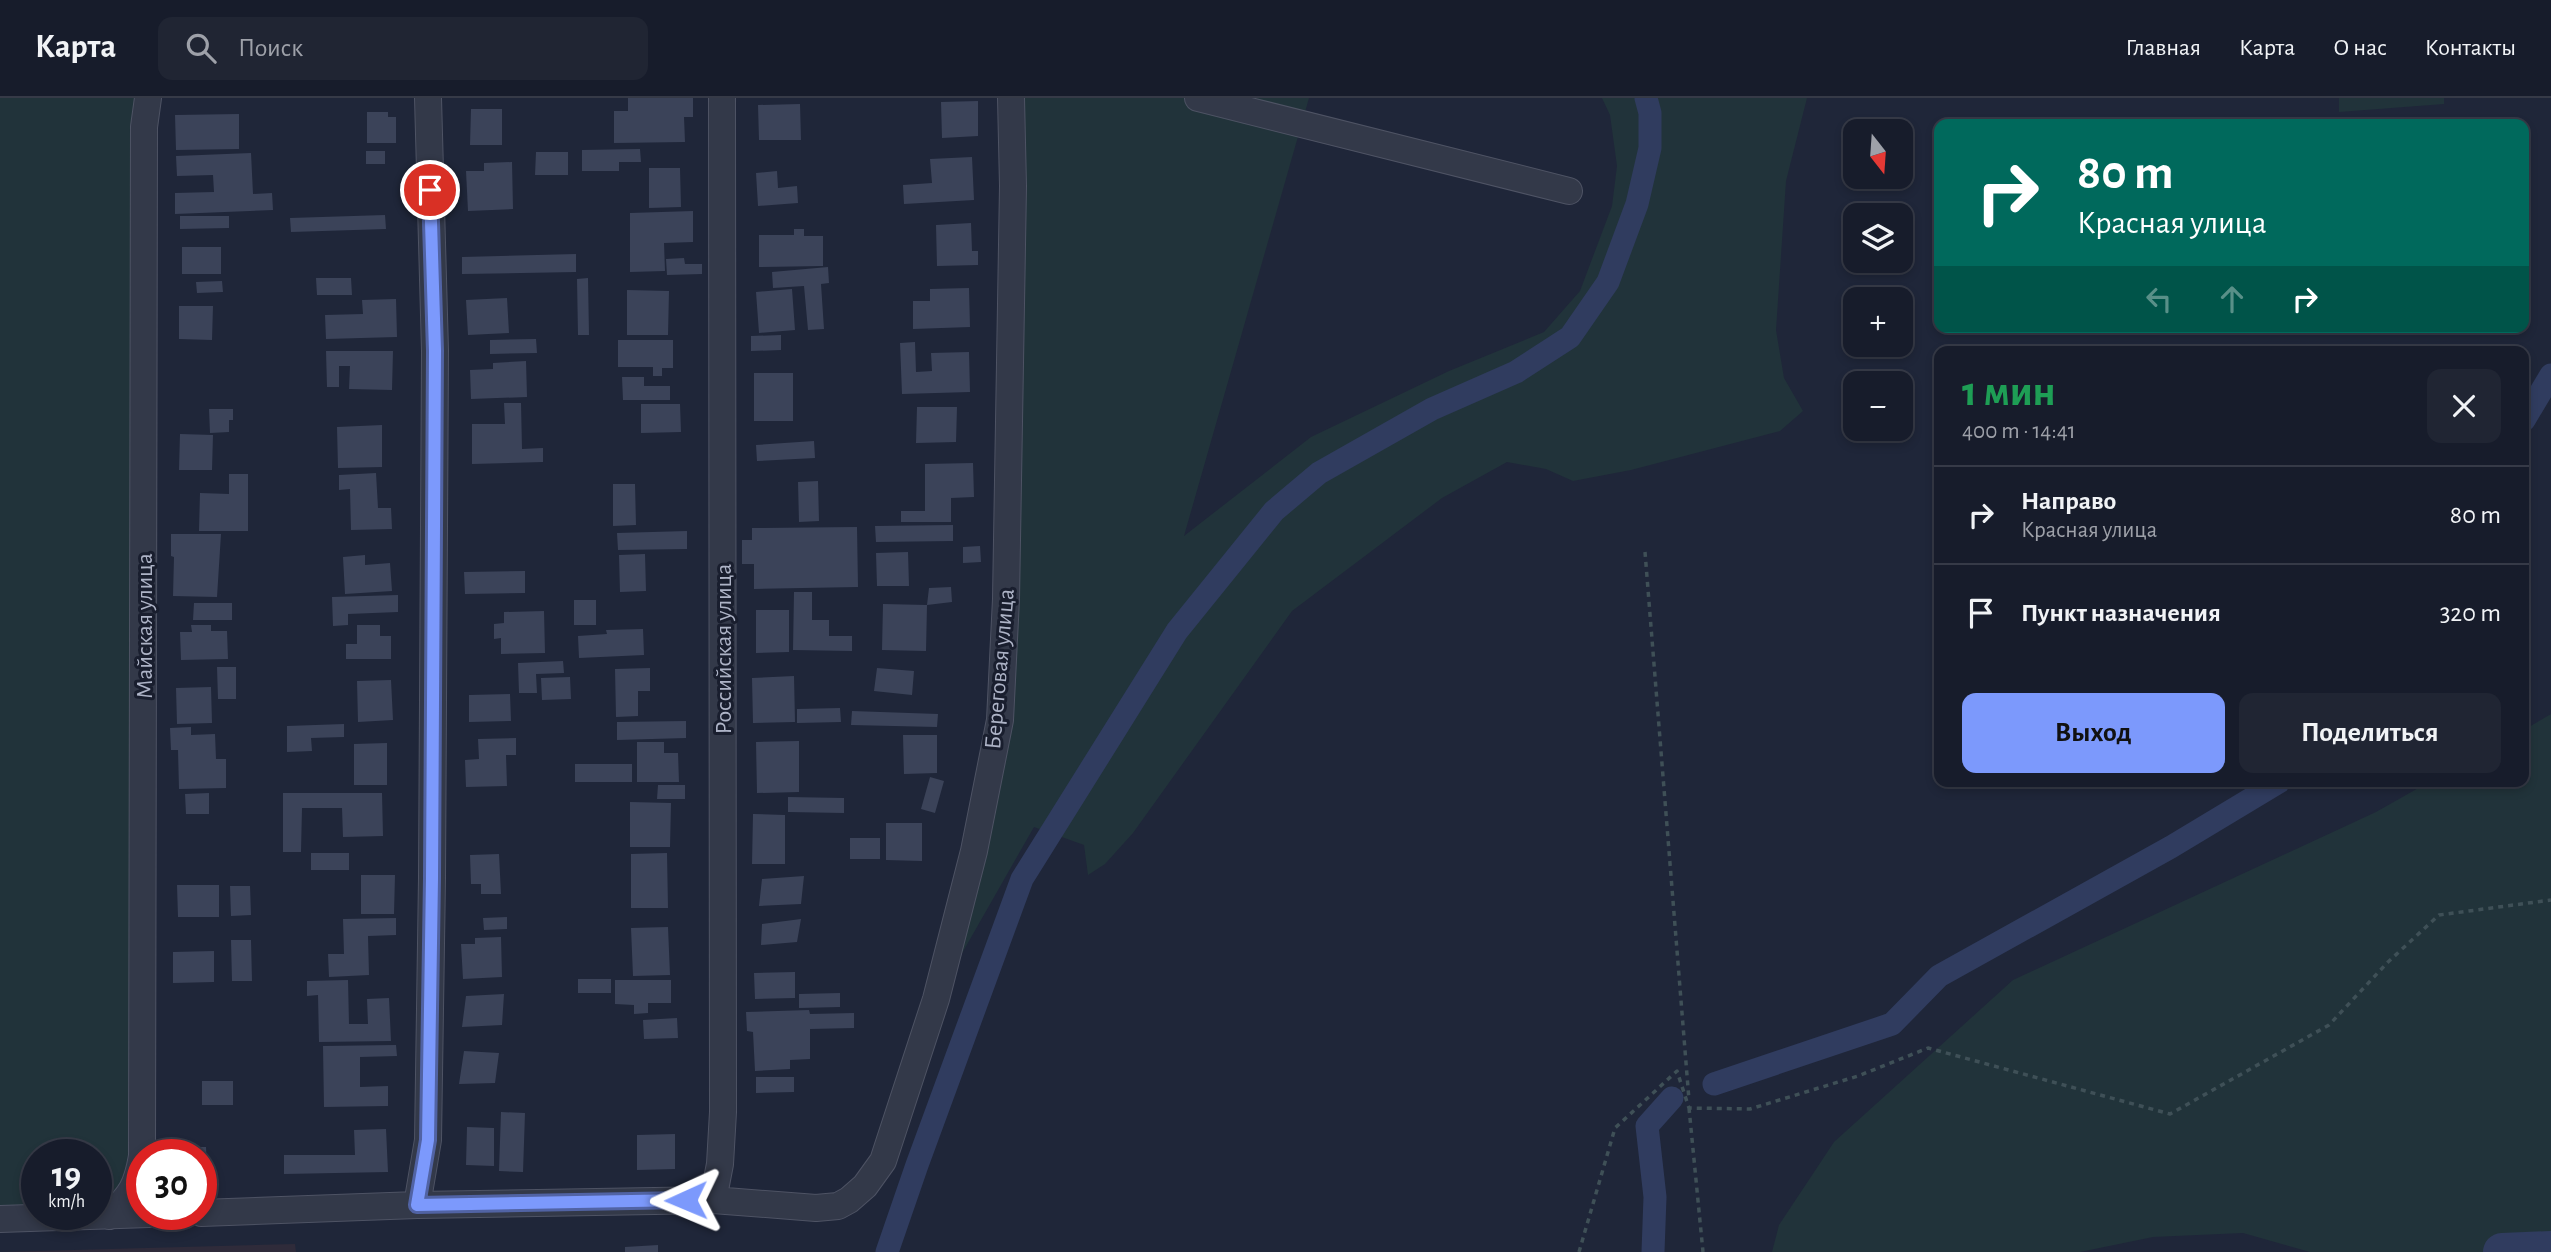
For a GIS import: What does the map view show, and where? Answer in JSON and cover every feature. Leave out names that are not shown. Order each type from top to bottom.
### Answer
[{"type":"street","name":"Майская улица","points":[[142,1139],[144,127],[148,98]]},
{"type":"street","points":[[417,1205],[428,1140],[432,864],[435,351],[428,98]]},
{"type":"street","name":"Российская улица","points":[[713,1200],[720,1164],[723,1112],[722,98]]},
{"type":"street","name":"Береговая улица","points":[[713,1200],[806,1208],[838,1206],[865,1186],[883,1161],[936,999],[974,851],[999,720],[1006,572],[1013,186],[1011,98]]},
{"type":"street","points":[[1198,98],[1569,191]]},
{"type":"street","name":"Майская улица","points":[[112,1213],[126,1200]]},
{"type":"street","points":[[217,1212],[417,1205],[713,1200]]},
{"type":"street","points":[[0,1219],[21,1218]]},
{"type":"path","points":[[1645,552],[1703,1252]]},
{"type":"path","points":[[1689,1108],[1750,1109],[1858,1076],[1928,1048],[2170,1115],[2329,1025],[2388,962],[2439,915],[2551,900]]},
{"type":"path","points":[[1579,1252],[1615,1128],[1677,1071],[1689,1108]]},
{"type":"shaded area","points":[[0,98],[137,98],[131,1139],[126,1139],[126,1196],[112,1201],[112,1139],[21,1139],[21,1209],[0,1210]]},
{"type":"shaded area","points":[[1011,98],[1309,98],[1184,536],[1311,437],[1449,371],[1544,332],[1580,291],[1612,206],[1617,166],[1610,115],[1602,98],[1807,98],[1786,181],[1776,330],[1784,378],[1803,411],[1780,431],[1631,470],[1573,481],[1546,469],[1507,462],[1442,498],[1292,611],[1133,833],[1105,864],[1088,875],[1084,845],[1034,827],[936,999],[1000,720]]},
{"type":"shaded area","points":[[2339,98],[2444,98],[2444,104],[2339,112]]},
{"type":"shaded area","points":[[2551,714],[2551,1252],[2310,1252],[2243,1233],[2153,1237],[2080,1252],[1772,1252],[1779,1225],[1834,1142],[2013,980],[2376,812],[2420,787],[2529,787],[2529,727]]},
{"type":"shaded area","points":[[295,1244],[296,1252],[0,1252]]},
{"type":"building","points":[[628,98],[693,98],[693,117],[684,117],[685,142],[614,143],[614,111],[628,111]]},
{"type":"building","points":[[978,101],[978,136],[942,138],[941,102]]},
{"type":"building","points":[[800,104],[801,140],[759,140],[758,105]]},
{"type":"building","points":[[471,109],[502,109],[502,145],[470,145]]},
{"type":"building","points":[[367,112],[388,112],[388,117],[396,117],[396,143],[367,143]]},
{"type":"building","points":[[239,114],[239,149],[176,150],[175,115]]},
{"type":"building","points":[[640,149],[641,162],[619,162],[619,171],[582,171],[582,150]]},
{"type":"building","points":[[366,151],[385,151],[385,164],[366,164]]},
{"type":"building","points":[[536,152],[568,152],[568,175],[535,175]]},
{"type":"building","points":[[251,153],[253,194],[272,193],[273,210],[175,214],[175,193],[214,192],[213,175],[177,176],[176,156]]},
{"type":"building","points":[[972,157],[974,200],[904,204],[903,185],[932,183],[930,159]]},
{"type":"building","points":[[512,162],[513,209],[468,211],[466,171],[484,171],[484,163]]},
{"type":"building","points":[[649,168],[680,168],[681,207],[649,208]]},
{"type":"building","points":[[777,171],[778,188],[797,186],[798,203],[758,206],[756,173]]},
{"type":"building","points":[[693,211],[693,242],[664,243],[665,271],[630,272],[630,213]]},
{"type":"building","points":[[385,215],[386,229],[291,232],[290,218]]},
{"type":"building","points":[[180,216],[229,216],[229,228],[180,229]]},
{"type":"building","points":[[971,223],[972,251],[978,251],[978,265],[937,266],[936,225]]},
{"type":"building","points":[[794,229],[804,229],[804,236],[823,236],[823,266],[759,267],[759,235],[794,235]]},
{"type":"building","points":[[182,247],[221,247],[221,274],[182,274]]},
{"type":"building","points":[[576,254],[576,272],[462,274],[462,257]]},
{"type":"building","points":[[684,258],[685,264],[702,264],[702,274],[667,275],[666,259]]},
{"type":"building","points":[[828,267],[829,283],[821,284],[824,329],[808,330],[804,286],[773,288],[772,272]]},
{"type":"building","points":[[316,278],[351,278],[352,295],[317,295]]},
{"type":"building","points":[[588,278],[589,335],[578,335],[577,279]]},
{"type":"building","points":[[222,281],[223,292],[197,293],[196,282]]},
{"type":"building","points":[[969,288],[970,327],[913,329],[913,301],[930,301],[930,289]]},
{"type":"building","points":[[792,289],[795,330],[759,333],[756,292]]},
{"type":"building","points":[[627,290],[669,291],[668,335],[627,335]]},
{"type":"building","points":[[507,298],[509,333],[468,335],[466,300]]},
{"type":"building","points":[[396,299],[397,337],[326,339],[325,315],[363,314],[362,300]]},
{"type":"building","points":[[179,306],[213,306],[212,340],[179,339]]},
{"type":"building","points":[[781,335],[781,350],[751,351],[751,336]]},
{"type":"building","points":[[536,339],[537,353],[490,354],[490,340]]},
{"type":"building","points":[[618,340],[673,340],[673,368],[662,368],[662,376],[653,376],[653,367],[618,367]]},
{"type":"building","points":[[915,342],[916,372],[932,371],[931,353],[969,352],[970,392],[902,394],[900,343]]},
{"type":"building","points":[[326,351],[393,351],[392,390],[349,389],[350,366],[339,366],[339,387],[327,387]]},
{"type":"building","points":[[526,361],[527,397],[471,399],[470,370],[493,369],[493,363]]},
{"type":"building","points":[[754,373],[793,373],[793,421],[754,421]]},
{"type":"building","points":[[622,377],[644,377],[644,386],[670,386],[670,400],[623,400]]},
{"type":"building","points":[[504,403],[521,403],[522,449],[543,448],[543,462],[472,464],[472,424],[505,424]]},
{"type":"building","points":[[641,404],[680,404],[681,432],[641,433]]},
{"type":"building","points":[[917,407],[957,407],[956,442],[916,443]]},
{"type":"building","points":[[209,409],[233,409],[229,432],[210,433]]},
{"type":"building","points":[[382,425],[382,467],[338,468],[337,427]]},
{"type":"building","points":[[180,434],[213,435],[212,470],[179,470]]},
{"type":"building","points":[[814,441],[815,458],[757,461],[756,445]]},
{"type":"building","points":[[973,463],[974,497],[951,498],[951,522],[901,522],[901,511],[925,511],[925,464]]},
{"type":"building","points":[[376,473],[378,508],[391,508],[392,529],[351,530],[350,489],[339,490],[339,475]]},
{"type":"building","points":[[229,474],[248,474],[248,531],[199,531],[200,493],[229,494]]},
{"type":"building","points":[[818,481],[819,521],[799,522],[798,482]]},
{"type":"building","points":[[613,484],[635,484],[636,525],[613,526]]},
{"type":"building","points":[[953,525],[953,541],[876,542],[875,526]]},
{"type":"building","points":[[857,527],[858,587],[754,589],[754,564],[742,564],[742,540],[752,540],[752,528]]},
{"type":"building","points":[[687,531],[687,549],[618,550],[617,533]]},
{"type":"building","points":[[171,534],[221,534],[217,597],[173,596],[174,557],[171,556]]},
{"type":"building","points":[[980,546],[981,562],[963,563],[963,547]]},
{"type":"building","points":[[908,552],[909,586],[877,586],[876,553]]},
{"type":"building","points":[[645,554],[646,591],[620,592],[619,555]]},
{"type":"building","points":[[365,555],[365,565],[390,563],[392,591],[345,594],[343,557]]},
{"type":"building","points":[[525,571],[525,593],[465,594],[464,572]]},
{"type":"building","points":[[951,587],[952,602],[927,605],[929,588]]},
{"type":"building","points":[[794,592],[812,592],[812,620],[829,620],[829,636],[852,636],[852,651],[793,650]]},
{"type":"building","points":[[398,595],[398,612],[348,614],[348,625],[333,626],[332,597]]},
{"type":"building","points":[[574,600],[596,600],[596,625],[574,625]]},
{"type":"building","points":[[194,603],[232,603],[232,620],[193,620]]},
{"type":"building","points":[[883,604],[927,605],[926,651],[882,650]]},
{"type":"building","points":[[756,610],[789,610],[789,652],[756,653]]},
{"type":"building","points":[[544,611],[545,653],[501,654],[501,638],[494,639],[494,624],[504,623],[504,612]]},
{"type":"building","points":[[191,625],[211,625],[211,631],[227,631],[228,659],[181,660],[180,632],[192,632]]},
{"type":"building","points":[[357,625],[380,625],[380,636],[391,636],[391,659],[346,659],[346,644],[357,644]]},
{"type":"building","points":[[643,629],[644,655],[579,658],[578,636],[607,634],[606,630]]},
{"type":"building","points":[[563,661],[564,673],[536,674],[537,693],[519,693],[518,663]]},
{"type":"building","points":[[217,667],[236,667],[236,699],[218,699]]},
{"type":"building","points":[[650,668],[650,691],[638,691],[638,716],[616,717],[615,669]]},
{"type":"building","points":[[877,668],[914,671],[912,695],[874,691]]},
{"type":"building","points":[[794,676],[795,722],[753,723],[752,678]]},
{"type":"building","points":[[570,677],[571,699],[542,700],[541,678]]},
{"type":"building","points":[[391,680],[393,720],[358,722],[357,681]]},
{"type":"building","points":[[211,687],[212,723],[177,724],[176,688]]},
{"type":"building","points":[[510,694],[511,721],[469,722],[469,695]]},
{"type":"building","points":[[840,708],[841,722],[797,723],[797,709]]},
{"type":"building","points":[[852,711],[938,714],[937,727],[851,725]]},
{"type":"building","points":[[686,721],[686,738],[617,740],[617,722]]},
{"type":"building","points":[[344,724],[344,737],[311,738],[312,751],[287,752],[287,726]]},
{"type":"building","points":[[191,727],[191,735],[215,734],[216,759],[226,759],[226,788],[179,789],[178,750],[171,750],[170,728]]},
{"type":"building","points":[[903,735],[937,735],[937,773],[904,774]]},
{"type":"building","points":[[516,738],[516,755],[506,755],[507,786],[466,787],[465,760],[479,759],[478,739]]},
{"type":"building","points":[[799,741],[799,792],[757,793],[756,742]]},
{"type":"building","points":[[637,742],[664,742],[664,753],[678,753],[679,782],[637,782]]},
{"type":"building","points":[[387,743],[387,785],[354,785],[354,744]]},
{"type":"building","points":[[575,764],[632,764],[632,782],[575,782]]},
{"type":"building","points":[[930,777],[944,781],[935,813],[921,809]]},
{"type":"building","points":[[658,785],[685,785],[685,799],[657,799]]},
{"type":"building","points":[[209,793],[209,814],[186,814],[185,794]]},
{"type":"building","points":[[283,793],[382,793],[383,836],[343,837],[342,808],[302,808],[301,852],[283,852]]},
{"type":"building","points":[[788,797],[844,798],[844,813],[788,812]]},
{"type":"building","points":[[630,802],[671,803],[670,847],[630,847]]},
{"type":"building","points":[[753,814],[785,815],[785,864],[752,864]]},
{"type":"building","points":[[886,823],[922,823],[922,861],[886,860]]},
{"type":"building","points":[[850,838],[880,838],[880,859],[850,859]]},
{"type":"building","points":[[311,853],[349,853],[349,870],[311,870]]},
{"type":"building","points":[[667,853],[668,908],[631,908],[631,854]]},
{"type":"building","points":[[499,854],[501,894],[481,894],[481,884],[471,884],[470,855]]},
{"type":"building","points":[[361,875],[395,875],[394,914],[361,914]]},
{"type":"building","points":[[804,876],[801,904],[759,906],[762,879]]},
{"type":"building","points":[[177,885],[219,885],[219,917],[178,917]]},
{"type":"building","points":[[230,886],[250,886],[251,915],[231,916]]},
{"type":"building","points":[[507,917],[507,929],[484,930],[483,918]]},
{"type":"building","points":[[396,918],[396,935],[368,936],[369,975],[329,977],[328,954],[344,954],[343,919]]},
{"type":"building","points":[[801,919],[797,942],[761,945],[762,924]]},
{"type":"building","points":[[668,927],[670,975],[633,976],[631,928]]},
{"type":"building","points":[[501,937],[502,977],[463,979],[461,944],[475,944],[475,938]]},
{"type":"building","points":[[231,940],[251,940],[252,981],[232,981]]},
{"type":"building","points":[[214,951],[214,982],[173,983],[173,952]]},
{"type":"building","points":[[795,972],[795,998],[755,999],[754,973]]},
{"type":"building","points":[[578,979],[611,979],[611,993],[578,993]]},
{"type":"building","points":[[348,980],[349,1024],[368,1024],[367,999],[389,998],[391,1041],[319,1042],[318,995],[307,996],[307,981]]},
{"type":"building","points":[[615,980],[671,980],[671,1003],[648,1003],[648,1013],[634,1014],[634,1005],[615,1004]]},
{"type":"building","points":[[840,993],[840,1007],[799,1008],[799,994]]},
{"type":"building","points":[[504,994],[502,1025],[462,1027],[466,996]]},
{"type":"building","points":[[809,1010],[810,1014],[854,1013],[854,1028],[810,1029],[810,1059],[790,1060],[790,1069],[755,1071],[753,1032],[747,1031],[746,1012]]},
{"type":"building","points":[[677,1018],[678,1038],[644,1039],[643,1020]]},
{"type":"building","points":[[396,1045],[397,1056],[360,1057],[360,1087],[388,1086],[388,1106],[324,1107],[323,1046]]},
{"type":"building","points":[[464,1051],[499,1053],[495,1083],[459,1084]]},
{"type":"building","points":[[756,1077],[794,1077],[794,1092],[756,1093]]},
{"type":"building","points":[[202,1081],[233,1081],[233,1105],[202,1105]]},
{"type":"building","points":[[501,1112],[525,1113],[523,1172],[499,1171]]},
{"type":"building","points":[[467,1127],[494,1128],[494,1166],[466,1165]]},
{"type":"building","points":[[386,1129],[388,1172],[284,1174],[284,1155],[355,1155],[354,1130]]},
{"type":"building","points":[[675,1134],[675,1169],[637,1170],[637,1135]]},
{"type":"building","points":[[658,1245],[658,1252],[625,1252],[625,1247]]},
{"type":"waterway","points":[[887,1252],[1022,879],[1177,631],[1274,511],[1319,473],[1432,409],[1516,372],[1570,337],[1608,282],[1637,204],[1650,148],[1650,113],[1646,98]]},
{"type":"waterway","points":[[2529,412],[2551,375]]},
{"type":"waterway","points":[[1714,1084],[1892,1024],[1939,976],[2171,847],[2271,787]]},
{"type":"waterway","points":[[1653,1252],[1655,1197],[1647,1126],[1672,1098]]},
{"type":"waterway","points":[[2502,1252],[2551,1250]]},
{"type":"route","points":[[430,190],[435,351],[432,878],[428,1140],[417,1205],[686,1200]]}]
